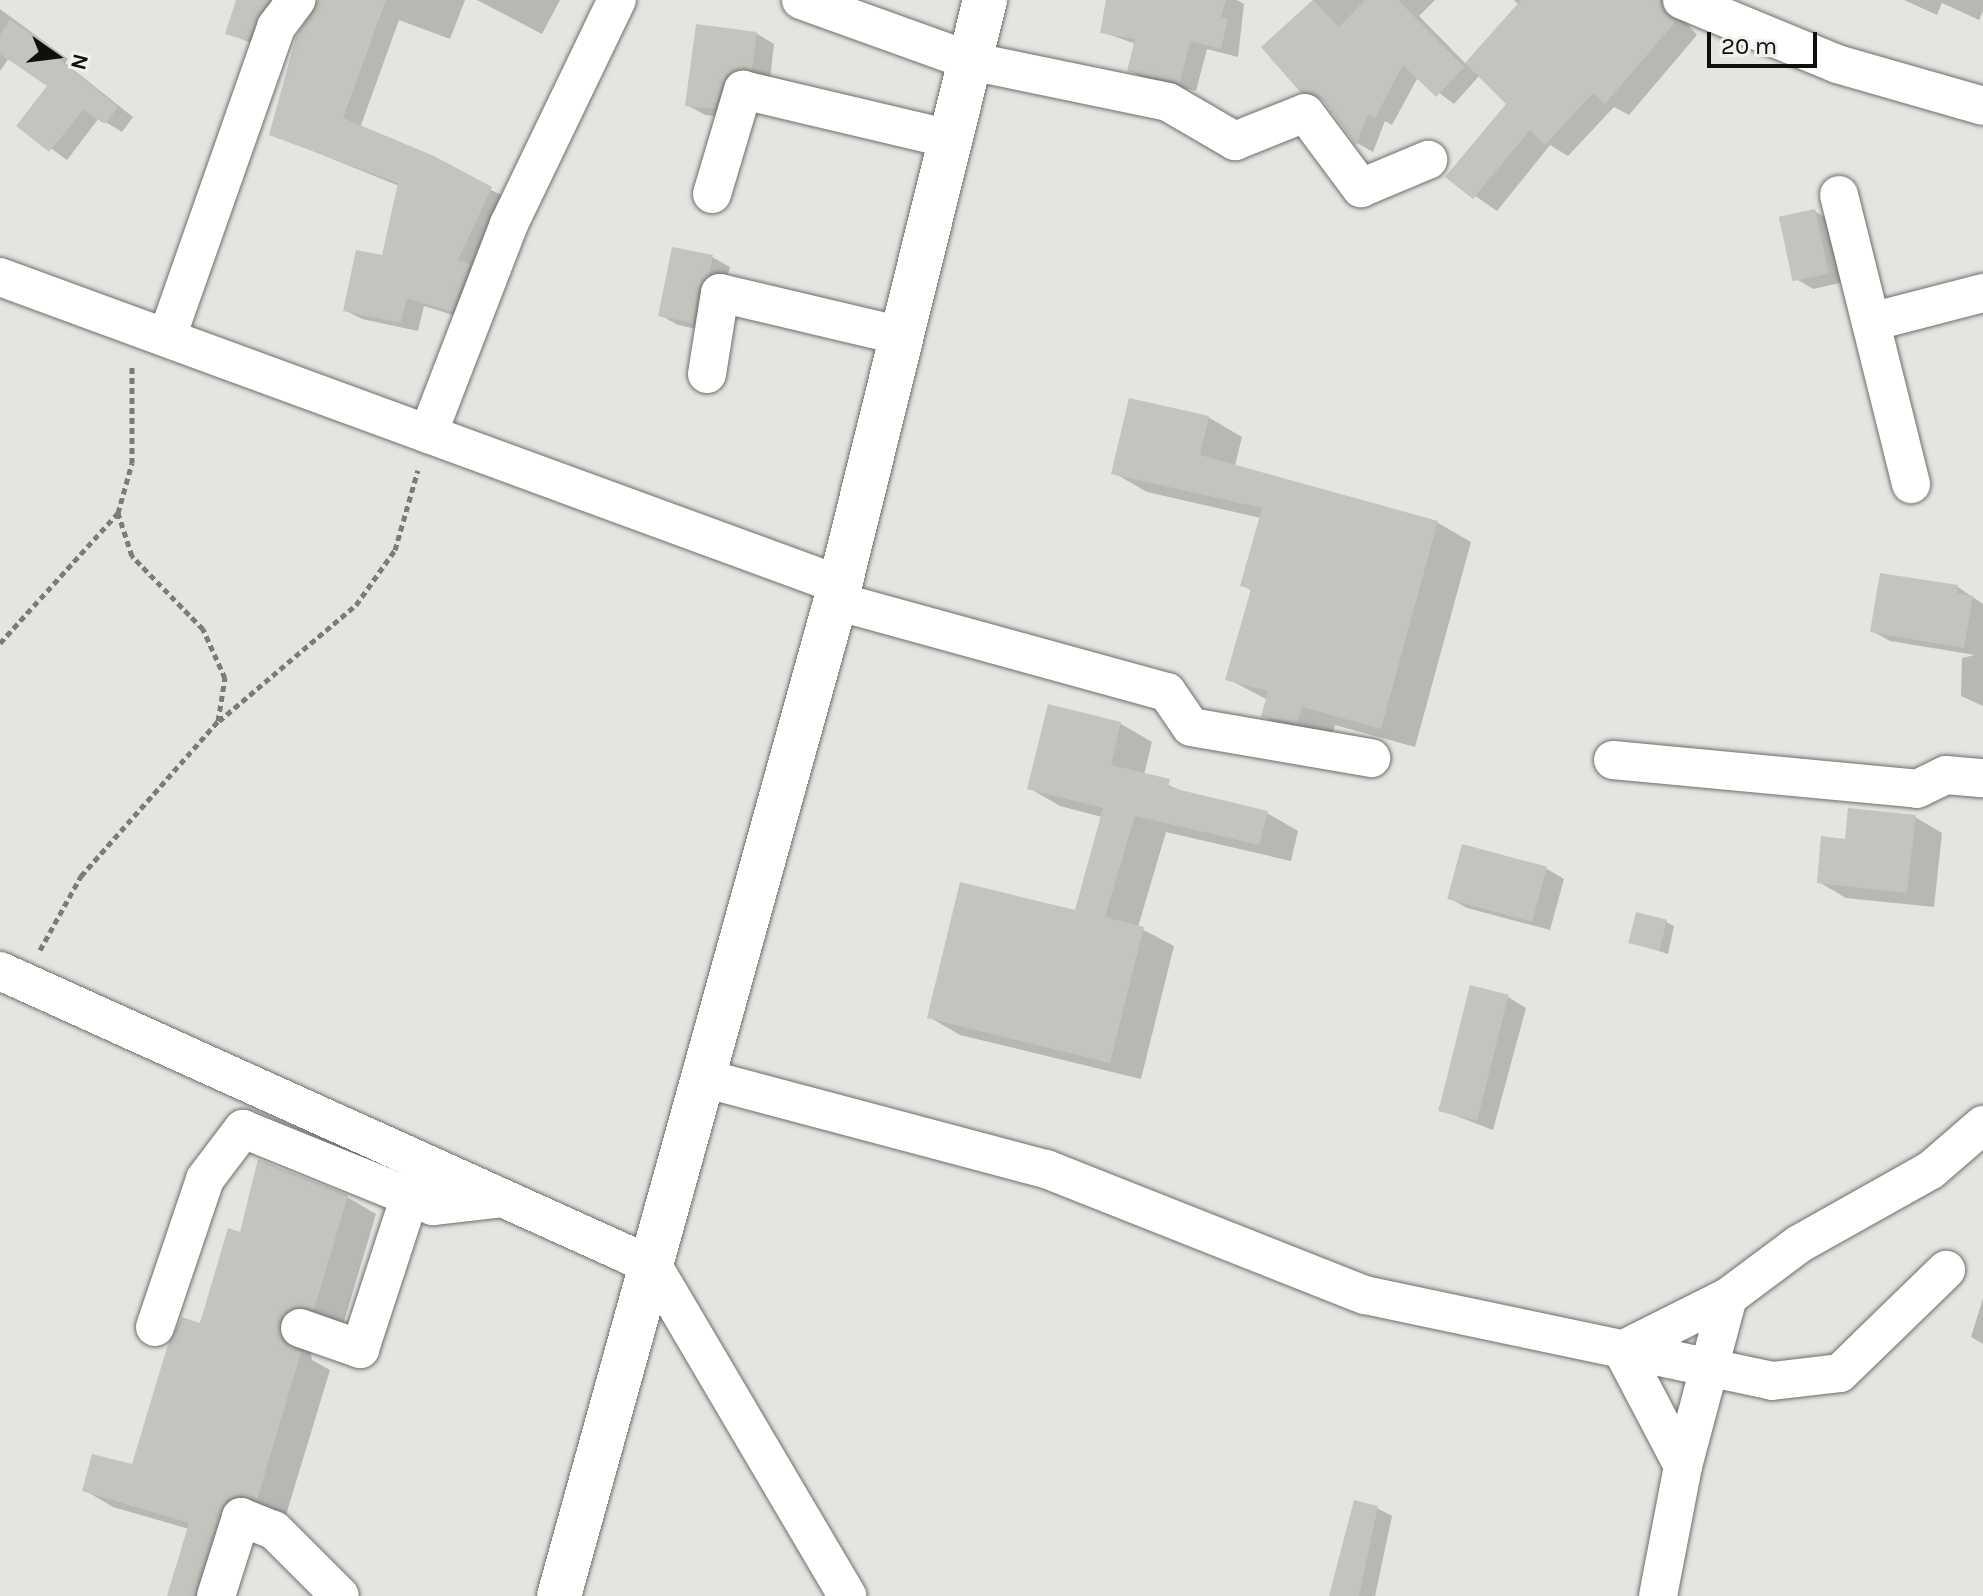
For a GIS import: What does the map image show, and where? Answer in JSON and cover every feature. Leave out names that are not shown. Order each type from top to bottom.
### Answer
[{"type":"main road","points":[[559,1596],[707,1079],[838,593],[985,0]]},
{"type":"street","points":[[150,332],[276,27],[296,0]]},
{"type":"street","points":[[428,434],[509,224],[617,0]]},
{"type":"street","points":[[801,0],[970,61],[1168,102],[1235,141],[1305,113],[1361,188],[1428,160]]},
{"type":"street","points":[[1682,0],[1692,9],[1837,64],[1983,106]]},
{"type":"street","points":[[712,194],[743,90],[950,139]]},
{"type":"street","points":[[1839,195],[1911,484]]},
{"type":"street","points":[[0,277],[428,434],[838,593],[1167,692],[1191,727],[1371,758]]},
{"type":"street","points":[[707,374],[720,293],[902,336]]},
{"type":"street","points":[[1871,322],[1983,293]]},
{"type":"street","points":[[1613,760],[1917,789],[1946,775],[1983,778]]},
{"type":"street","points":[[12,976],[653,1266],[847,1596]]},
{"type":"street","points":[[707,1079],[1046,1169],[1365,1295],[1772,1381],[1840,1373],[1946,1270]]},
{"type":"street","points":[[1622,1350],[1728,1297],[1799,1244],[1931,1170],[1982,1128]]},
{"type":"street","points":[[155,1327],[205,1179],[243,1129],[433,1206],[503,1198]]},
{"type":"street","points":[[300,1328],[360,1349],[410,1196]]},
{"type":"street","points":[[1658,1596],[1683,1466],[1728,1297]]},
{"type":"street","points":[[1622,1350],[1683,1466]]},
{"type":"street","points":[[216,1596],[241,1517],[274,1530],[340,1596]]},
{"type":"path","points":[[0,643],[118,513],[132,463],[150,332]]},
{"type":"path","points":[[12,976],[81,876],[218,721],[356,605],[395,550],[428,434]]},
{"type":"path","points":[[118,513],[132,556],[203,629],[225,678],[218,721]]},
{"type":"building","points":[[236,0],[269,0],[248,41],[225,34]]},
{"type":"building","points":[[318,0],[386,0],[343,118],[434,156],[492,187],[458,260],[470,264],[452,312],[407,298],[401,323],[343,311],[356,250],[382,255],[398,183],[269,135],[296,37]]},
{"type":"building","points":[[1106,0],[1226,0],[1221,17],[1228,19],[1221,49],[1190,41],[1180,83],[1127,71],[1135,39],[1100,33]]},
{"type":"building","points":[[1313,0],[1339,27],[1365,0],[1398,0],[1464,67],[1436,97],[1403,65],[1375,118],[1368,114],[1356,145],[1322,99],[1300,92],[1261,47]]},
{"type":"building","points":[[1521,0],[1660,0],[1664,13],[1676,21],[1605,104],[1593,93],[1545,145],[1530,130],[1473,199],[1445,177],[1506,104],[1465,63]]},
{"type":"building","points":[[10,20],[53,48],[50,52],[118,107],[105,124],[83,110],[49,152],[16,126],[47,86],[0,54],[0,35]]},
{"type":"building","points":[[696,24],[757,32],[752,70],[727,75],[714,109],[685,106]]},
{"type":"building","points":[[1815,209],[1829,274],[1793,281],[1779,217]]},
{"type":"building","points":[[672,247],[713,255],[709,275],[698,290],[693,323],[658,316]]},
{"type":"building","points":[[1129,398],[1209,416],[1200,455],[1438,521],[1381,729],[1302,707],[1297,723],[1261,717],[1268,691],[1225,680],[1251,589],[1240,586],[1262,508],[1111,474]]},
{"type":"building","points":[[1880,573],[1958,585],[1957,593],[1973,596],[1964,648],[1870,632]]},
{"type":"building","points":[[1048,704],[1121,722],[1111,765],[1170,779],[1168,787],[1268,811],[1259,845],[1135,816],[1105,917],[1144,927],[1110,1063],[927,1018],[960,882],[1075,910],[1103,808],[1027,789]]},
{"type":"building","points":[[1848,808],[1916,815],[1907,893],[1817,883],[1821,836],[1845,839]]},
{"type":"building","points":[[1462,844],[1547,867],[1532,922],[1447,899]]},
{"type":"building","points":[[1636,912],[1667,920],[1659,951],[1628,943]]},
{"type":"building","points":[[1470,985],[1509,995],[1477,1121],[1439,1111]]},
{"type":"building","points":[[258,1159],[348,1195],[314,1310],[295,1307],[279,1322],[283,1342],[301,1352],[257,1500],[238,1495],[226,1501],[195,1596],[167,1596],[189,1523],[82,1491],[92,1454],[132,1464],[168,1344],[182,1317],[200,1323],[228,1228],[240,1232]]},
{"type":"building","points":[[1354,1500],[1378,1506],[1359,1596],[1329,1596]]}]
